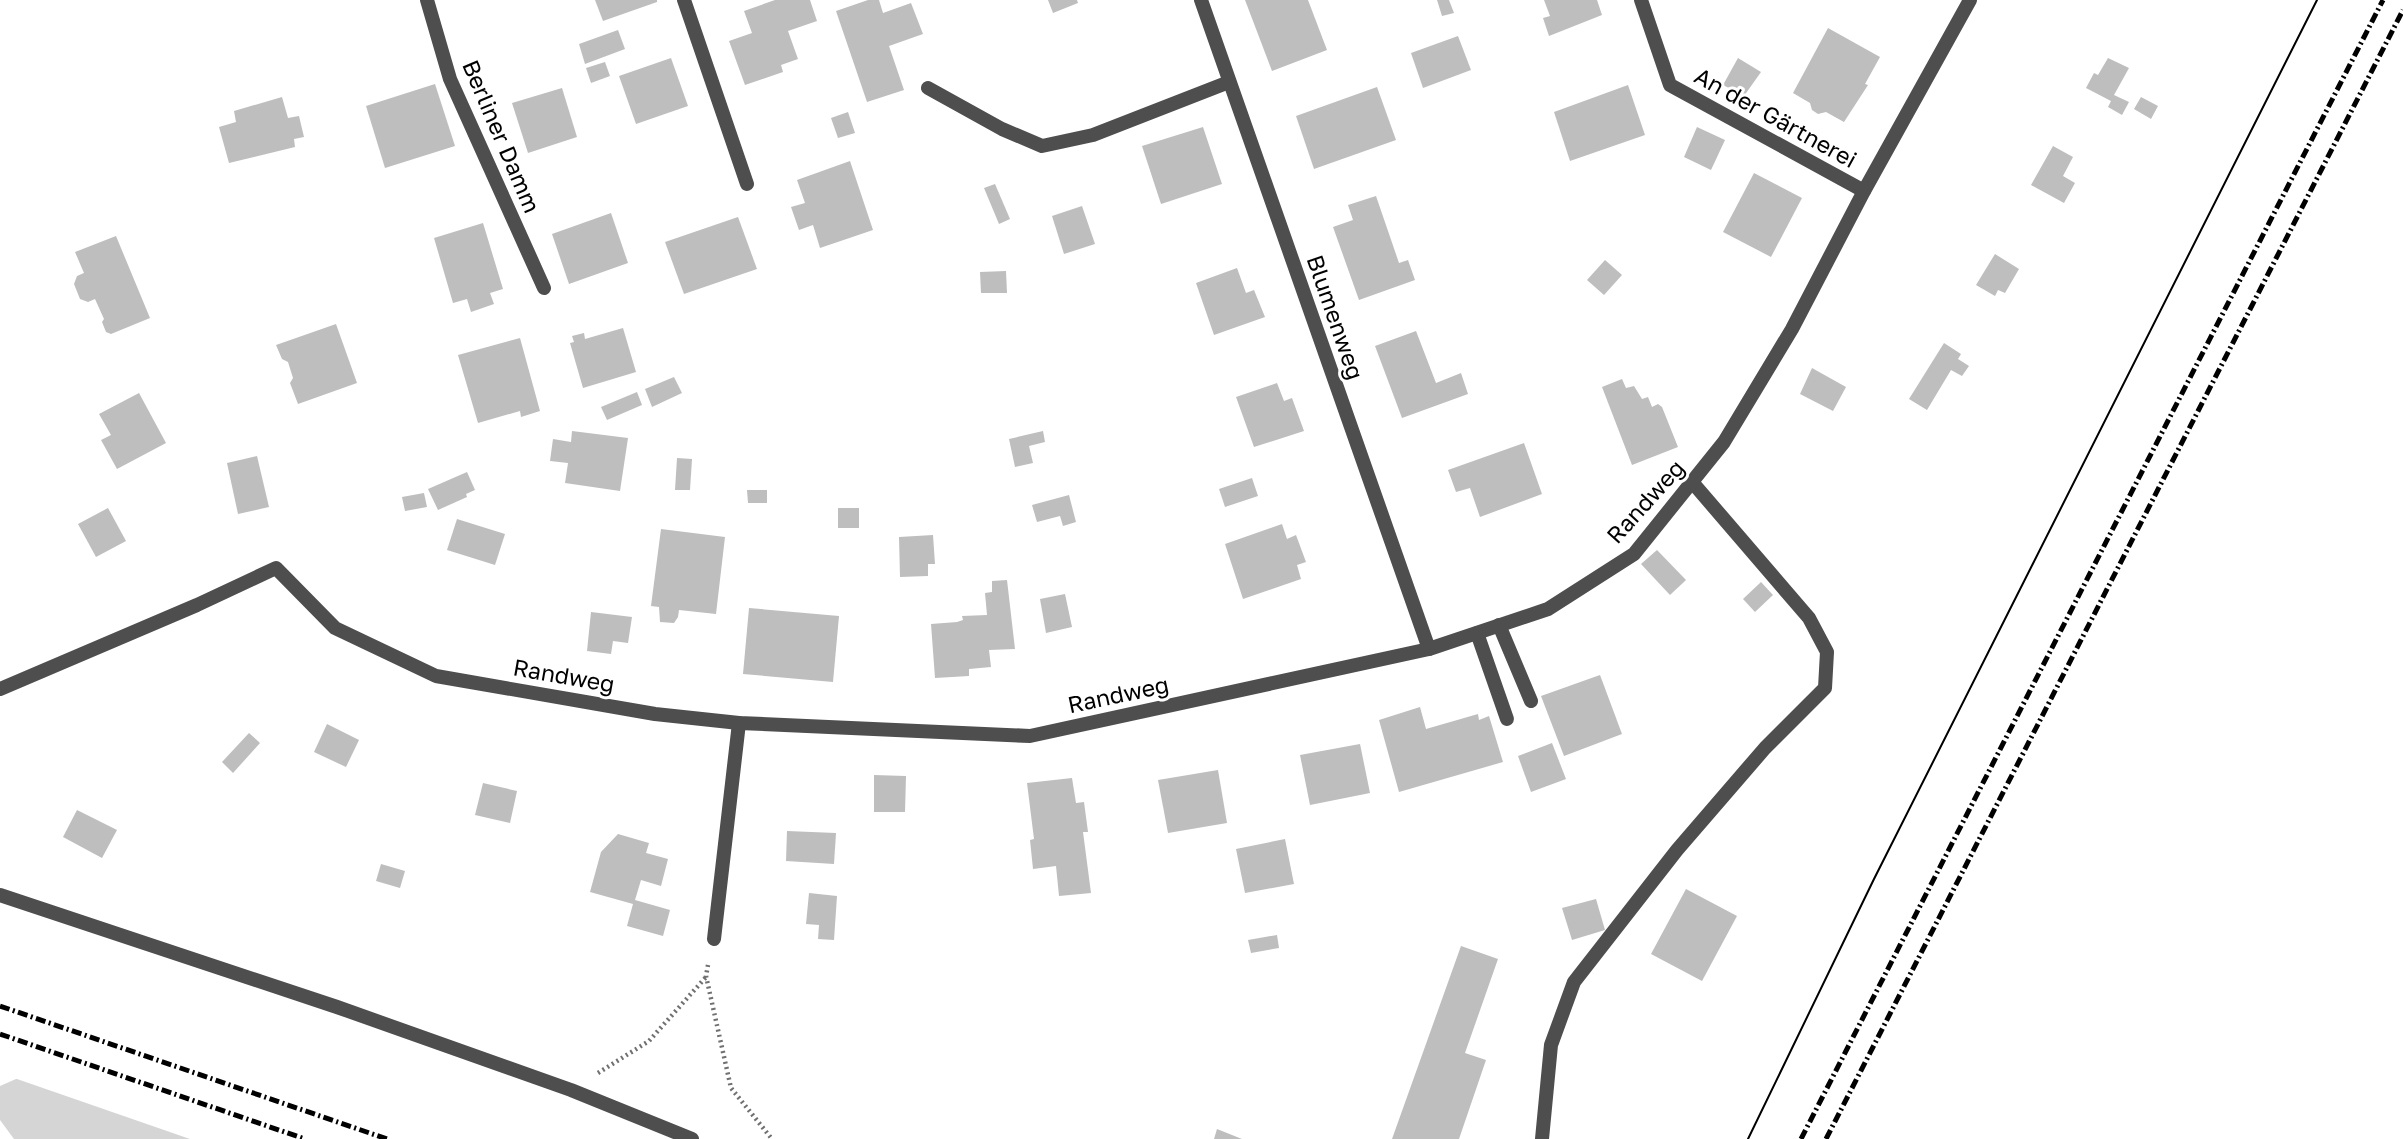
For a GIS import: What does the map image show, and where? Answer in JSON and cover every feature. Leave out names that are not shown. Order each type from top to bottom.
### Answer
[{"type":"street","name":"Berliner Damm","points":[[427,0],[450,79],[544,288]]},
{"type":"street","points":[[684,0],[747,184]]},
{"type":"street","name":"Blumenweg","points":[[1201,0],[1429,649]]},
{"type":"street","name":"An der Gärtnerei","points":[[1641,0],[1670,85],[1864,191]]},
{"type":"street","name":"Randweg","points":[[0,689],[197,605],[276,568],[335,628],[436,676],[655,714],[739,723],[1030,736],[1429,649],[1548,609],[1634,554],[1724,442],[1792,329],[1864,191],[1970,0]]},
{"type":"street","points":[[928,88],[1002,129],[1042,146],[1093,135],[1229,82]]},
{"type":"street","points":[[1542,1139],[1551,1045],[1574,982],[1686,840],[1765,748],[1825,688],[1827,652],[1809,618],[1693,482]]},
{"type":"street","points":[[1499,625],[1531,701]]},
{"type":"street","points":[[1477,633],[1507,719]]},
{"type":"street","points":[[714,939],[739,723]]},
{"type":"street","points":[[0,895],[337,1007],[571,1090],[692,1139]]},
{"type":"path","points":[[714,939],[706,976],[731,1088],[772,1139]]},
{"type":"path","points":[[571,1090],[649,1041],[706,976]]},
{"type":"shaded area","points":[[16,1079],[190,1139],[14,1139],[0,1120],[0,1086]]},
{"type":"building","points":[[595,0],[657,0],[657,2],[603,21]]},
{"type":"building","points":[[775,0],[810,0],[817,21],[788,31],[798,59],[781,65],[783,72],[745,85],[729,41],[752,33],[744,11]]},
{"type":"building","points":[[868,0],[879,0],[883,13],[911,3],[923,34],[889,46],[904,90],[867,102],[836,11]]},
{"type":"building","points":[[1048,0],[1077,0],[1078,3],[1053,13]]},
{"type":"building","points":[[1245,0],[1308,0],[1327,50],[1272,71]]},
{"type":"building","points":[[1437,0],[1449,0],[1454,13],[1442,16]]},
{"type":"building","points":[[1544,0],[1597,0],[1602,15],[1549,36],[1543,18],[1550,16]]},
{"type":"building","points":[[1828,28],[1880,57],[1865,84],[1868,85],[1844,122],[1826,112],[1818,114],[1812,110],[1810,103],[1793,93]]},
{"type":"building","points":[[618,30],[625,49],[585,64],[579,44]]},
{"type":"building","points":[[1458,36],[1471,70],[1423,88],[1411,53]]},
{"type":"building","points":[[671,58],[688,106],[636,124],[619,76]]},
{"type":"building","points":[[1738,58],[1761,72],[1744,96],[1723,85]]},
{"type":"building","points":[[2108,58],[2129,68],[2114,95],[2129,102],[2122,115],[2108,107],[2111,101],[2086,88],[2094,73],[2098,75]]},
{"type":"building","points":[[605,62],[610,76],[591,83],[586,68]]},
{"type":"building","points":[[435,84],[455,146],[385,168],[366,106]]},
{"type":"building","points":[[1628,85],[1645,135],[1570,161],[1554,112]]},
{"type":"building","points":[[1377,87],[1396,140],[1314,169],[1296,116]]},
{"type":"building","points":[[562,88],[577,137],[528,153],[512,103]]},
{"type":"building","points":[[282,97],[288,118],[299,116],[304,137],[294,139],[295,147],[229,163],[219,127],[236,122],[234,111]]},
{"type":"building","points":[[2141,97],[2158,106],[2151,119],[2134,109]]},
{"type":"building","points":[[848,112],[855,133],[838,138],[831,118]]},
{"type":"building","points":[[1203,127],[1222,184],[1161,204],[1142,146]]},
{"type":"building","points":[[1697,127],[1725,140],[1711,170],[1684,157]]},
{"type":"building","points":[[2053,146],[2073,157],[2063,176],[2075,183],[2064,203],[2031,185]]},
{"type":"building","points":[[850,161],[873,230],[820,248],[813,225],[799,230],[791,207],[805,203],[797,180]]},
{"type":"building","points":[[1754,173],[1802,198],[1771,257],[1723,232]]},
{"type":"building","points":[[995,184],[1010,219],[999,224],[984,188]]},
{"type":"building","points":[[1376,196],[1399,263],[1408,260],[1415,280],[1359,300],[1333,227],[1353,220],[1348,205]]},
{"type":"building","points":[[1082,206],[1095,244],[1064,254],[1052,216]]},
{"type":"building","points":[[611,213],[628,263],[569,284],[552,234]]},
{"type":"building","points":[[738,217],[757,269],[684,294],[665,242]]},
{"type":"building","points":[[483,223],[503,289],[490,293],[494,304],[471,312],[467,299],[453,303],[434,238]]},
{"type":"building","points":[[116,236],[150,318],[111,334],[106,332],[102,322],[104,319],[95,299],[88,302],[80,299],[74,284],[77,276],[84,273],[75,252]]},
{"type":"building","points":[[1995,254],[2019,269],[2005,293],[1998,290],[1995,296],[1976,285]]},
{"type":"building","points":[[1605,260],[1622,275],[1604,295],[1587,280]]},
{"type":"building","points":[[1237,268],[1246,293],[1254,290],[1265,317],[1214,335],[1196,283]]},
{"type":"building","points":[[1006,271],[1007,293],[981,293],[980,272]]},
{"type":"building","points":[[336,324],[357,383],[298,404],[290,383],[293,378],[288,362],[282,359],[276,345]]},
{"type":"building","points":[[623,328],[636,372],[583,388],[570,343],[574,342],[572,336],[584,333],[585,339]]},
{"type":"building","points":[[1416,331],[1436,383],[1461,373],[1468,394],[1402,418],[1375,346]]},
{"type":"building","points":[[520,338],[540,411],[521,417],[520,411],[478,423],[458,355]]},
{"type":"building","points":[[1944,343],[1961,354],[1958,359],[1969,366],[1962,376],[1951,370],[1927,410],[1909,399]]},
{"type":"building","points":[[1812,368],[1846,387],[1833,411],[1800,394]]},
{"type":"building","points":[[674,377],[682,393],[652,407],[645,389]]},
{"type":"building","points":[[1622,379],[1626,388],[1634,386],[1642,399],[1648,397],[1652,407],[1658,404],[1662,407],[1678,447],[1632,465],[1602,387]]},
{"type":"building","points":[[1277,383],[1284,401],[1292,398],[1304,431],[1254,447],[1236,397]]},
{"type":"building","points":[[637,392],[642,405],[607,420],[601,407]]},
{"type":"building","points":[[139,393],[166,443],[117,469],[101,440],[111,435],[99,414]]},
{"type":"building","points":[[572,431],[628,438],[620,491],[565,483],[568,463],[550,461],[553,439],[571,442]]},
{"type":"building","points":[[1043,431],[1045,442],[1029,446],[1033,463],[1015,467],[1009,439]]},
{"type":"building","points":[[1524,443],[1542,494],[1480,517],[1470,488],[1456,492],[1448,470]]},
{"type":"building","points":[[257,456],[269,507],[238,514],[227,463]]},
{"type":"building","points":[[677,458],[692,459],[690,490],[675,490]]},
{"type":"building","points":[[467,472],[475,490],[466,494],[467,497],[438,510],[428,489]]},
{"type":"building","points":[[1252,478],[1258,496],[1225,507],[1219,489]]},
{"type":"building","points":[[747,490],[767,490],[767,503],[748,503]]},
{"type":"building","points":[[424,493],[427,507],[405,511],[402,497]]},
{"type":"building","points":[[1069,495],[1076,522],[1063,526],[1060,516],[1037,522],[1032,505]]},
{"type":"building","points":[[108,508],[126,541],[96,557],[78,524]]},
{"type":"building","points":[[838,508],[859,508],[859,528],[838,528]]},
{"type":"building","points":[[457,519],[505,534],[495,565],[447,550]]},
{"type":"building","points":[[1282,524],[1287,539],[1296,535],[1306,562],[1297,565],[1301,579],[1243,599],[1225,544]]},
{"type":"building","points":[[661,529],[725,537],[716,614],[679,610],[674,623],[660,622],[659,607],[651,606]]},
{"type":"building","points":[[933,535],[935,564],[928,564],[928,576],[900,577],[899,537]]},
{"type":"building","points":[[1657,550],[1686,580],[1670,595],[1641,564]]},
{"type":"building","points":[[1007,580],[1015,649],[989,650],[991,667],[969,669],[969,676],[935,678],[931,624],[957,622],[963,620],[962,616],[987,615],[985,593],[992,592],[992,581]]},
{"type":"building","points":[[1761,582],[1773,595],[1755,612],[1743,599]]},
{"type":"building","points":[[1065,594],[1072,627],[1046,633],[1040,599]]},
{"type":"building","points":[[749,608],[839,616],[833,682],[743,674]]},
{"type":"building","points":[[591,612],[632,617],[628,643],[613,641],[611,654],[587,651]]},
{"type":"building","points":[[1600,675],[1622,734],[1564,756],[1541,696]]},
{"type":"building","points":[[1420,707],[1426,729],[1478,714],[1479,720],[1489,716],[1503,762],[1399,792],[1379,720]]},
{"type":"building","points":[[327,724],[359,740],[346,767],[314,752]]},
{"type":"building","points":[[249,733],[260,743],[233,773],[222,762]]},
{"type":"building","points":[[1552,743],[1566,779],[1531,792],[1518,756]]},
{"type":"building","points":[[1360,744],[1370,793],[1310,805],[1300,755]]},
{"type":"building","points":[[1218,770],[1227,823],[1168,833],[1158,780]]},
{"type":"building","points":[[874,775],[906,776],[905,812],[874,812]]},
{"type":"building","points":[[1072,778],[1076,803],[1084,802],[1088,832],[1083,832],[1091,893],[1059,896],[1056,866],[1033,869],[1030,840],[1034,839],[1027,783]]},
{"type":"building","points":[[483,783],[517,791],[510,823],[475,815]]},
{"type":"building","points":[[77,810],[117,830],[102,858],[63,837]]},
{"type":"building","points":[[787,831],[836,833],[834,864],[786,861]]},
{"type":"building","points":[[618,834],[649,843],[646,853],[668,859],[661,886],[641,880],[635,900],[670,910],[663,936],[627,926],[633,904],[590,892],[601,852]]},
{"type":"building","points":[[1285,839],[1294,884],[1245,893],[1236,849]]},
{"type":"building","points":[[381,864],[405,871],[400,888],[376,881]]},
{"type":"building","points":[[1686,889],[1737,916],[1702,981],[1651,954]]},
{"type":"building","points":[[809,893],[837,896],[834,940],[818,939],[819,925],[806,924]]},
{"type":"building","points":[[1596,899],[1605,930],[1572,940],[1562,908]]},
{"type":"building","points":[[1277,935],[1279,948],[1251,953],[1248,940]]},
{"type":"building","points":[[1461,946],[1498,959],[1465,1053],[1486,1060],[1459,1139],[1392,1139]]},
{"type":"building","points":[[1217,1129],[1242,1139],[1214,1139]]},
{"type":"tram line","points":[[1748,1139],[1874,879],[2317,0]]},
{"type":"railway","points":[[1801,1139],[2383,0]]},
{"type":"railway","points":[[1826,1139],[2403,10]]},
{"type":"railway","points":[[0,1006],[387,1139]]},
{"type":"railway","points":[[0,1034],[305,1139]]}]
